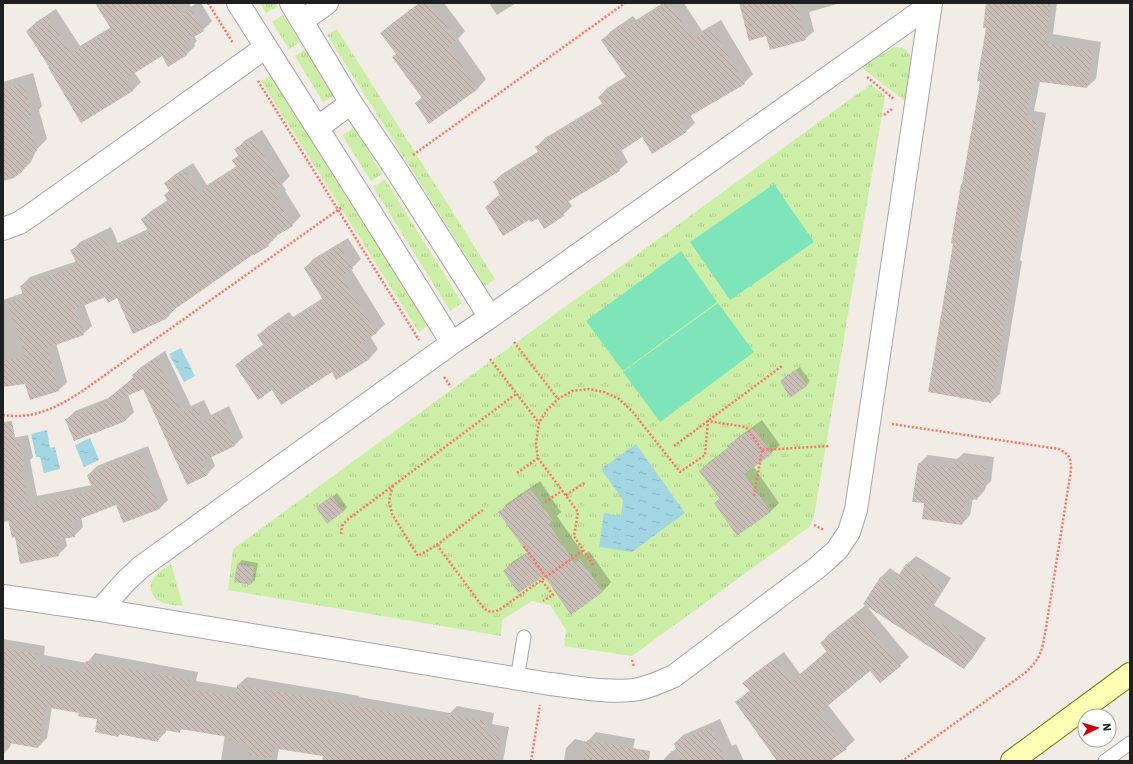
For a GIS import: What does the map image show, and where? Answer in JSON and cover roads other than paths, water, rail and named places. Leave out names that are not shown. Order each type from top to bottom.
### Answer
[{"type":"street","points":[[238,3],[452,343]]},
{"type":"street","points":[[291,3],[351,103],[395,168],[490,317]]},
{"type":"street","points":[[302,21],[327,3]]},
{"type":"street","points":[[100,610],[141,567],[452,343],[930,4]]},
{"type":"street","points":[[3,596],[100,610],[550,684],[620,691],[656,685],[674,676],[818,567],[837,550],[849,532],[856,510],[930,4]]},
{"type":"street","points":[[3,230],[19,223],[34,213],[266,47]]},
{"type":"street","points":[[317,128],[351,103]]},
{"type":"street","points":[[1012,761],[1130,674]]},
{"type":"lane","points":[[517,679],[524,637]]},
{"type":"lane","points":[[1105,761],[1130,743]]},
{"type":"water","points":[[181,348],[195,376],[184,382],[169,354]]},
{"type":"water","points":[[47,430],[50,448],[55,447],[60,469],[44,473],[40,457],[36,457],[31,434]]},
{"type":"water","points":[[90,438],[99,460],[84,467],[75,445]]},
{"type":"water","points":[[636,444],[685,513],[632,552],[599,547],[604,513],[621,516],[623,500],[601,469]]}]
